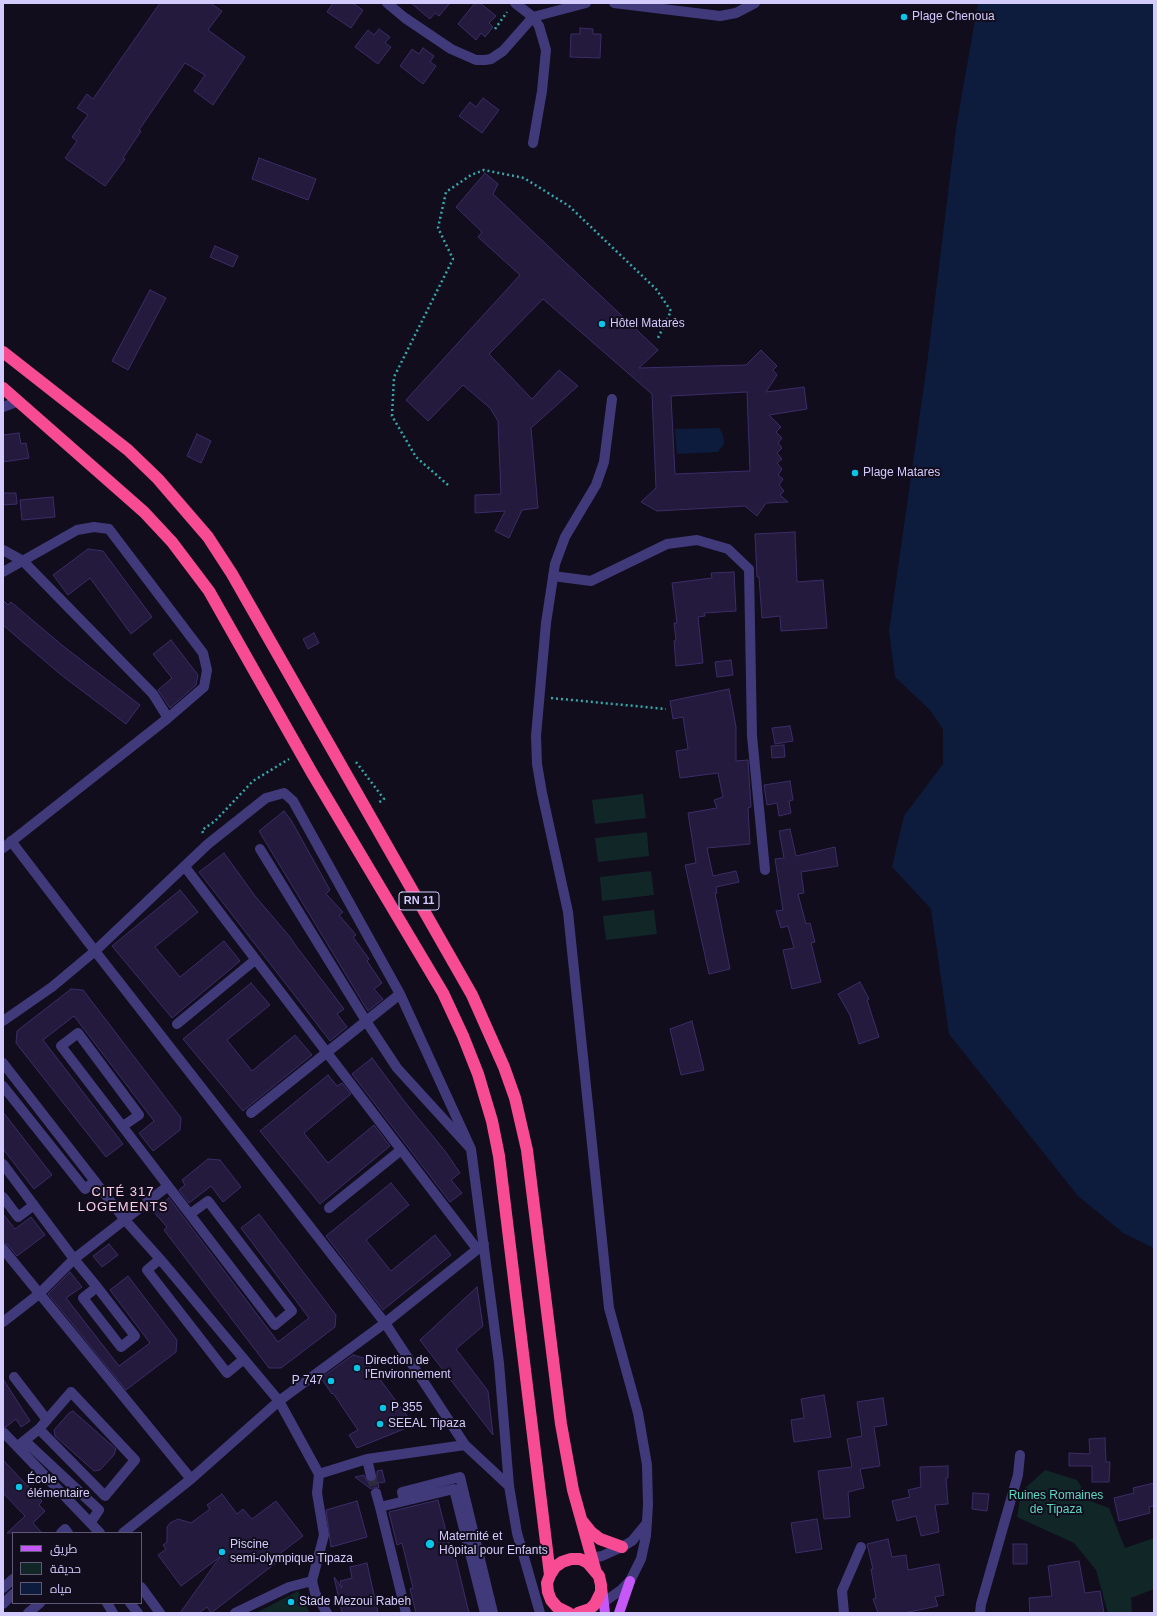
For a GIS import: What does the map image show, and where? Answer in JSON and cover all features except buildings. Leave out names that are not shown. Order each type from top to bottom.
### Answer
[{"type":"highway","name":"RN 11","points":[[3,352],[128,450],[158,479],[208,537],[232,574],[472,995],[504,1067],[515,1098],[527,1150],[561,1424],[588,1562]]},
{"type":"highway","name":"RN 11","points":[[3,388],[144,512],[172,542],[209,591],[312,772],[443,993],[463,1036],[478,1074],[492,1121],[499,1156],[550,1574]]},
{"type":"highway","points":[[578,1513],[584,1523],[600,1539],[622,1547]]},
{"type":"highway","points":[[569,1613],[558,1610],[551,1600],[547,1583],[550,1574],[562,1562],[571,1559],[588,1562],[600,1576],[601,1592],[599,1603],[578,1613]]},
{"type":"main road","points":[[619,1613],[630,1581]]},
{"type":"main road","points":[[599,1603],[605,1613]]},
{"type":"street","points":[[387,3],[405,18],[451,49],[476,60],[491,59],[497,56],[533,18],[586,3]]},
{"type":"street","points":[[614,3],[676,7],[720,16],[736,13],[755,3]]},
{"type":"street","points":[[736,13],[738,3]]},
{"type":"street","points":[[512,6],[533,18],[539,26],[546,50],[542,91],[533,143]]},
{"type":"street","points":[[599,1603],[621,1590],[630,1581],[641,1559],[647,1523],[648,1486],[643,1440],[630,1383],[613,1328],[606,1287],[568,912],[539,779],[536,743],[546,623],[553,576],[558,554],[596,485],[604,462],[612,399]]},
{"type":"street","points":[[3,407],[19,401]]},
{"type":"street","points":[[3,572],[77,530],[94,527],[109,529],[203,653],[207,670],[204,687],[168,718],[3,848]]},
{"type":"street","points":[[553,576],[591,582],[667,544],[697,540],[728,549],[749,569],[752,736],[764,870]]},
{"type":"street","points":[[3,550],[23,561],[153,694],[168,718]]},
{"type":"street","points":[[3,1021],[52,987],[95,951],[208,844],[266,798],[284,793],[293,801],[400,994],[471,1149],[480,1246],[499,1363],[509,1486],[517,1533],[540,1613]]},
{"type":"street","points":[[11,841],[385,1323],[465,1445],[509,1486]]},
{"type":"street","points":[[260,849],[366,1021],[397,1068],[471,1149]]},
{"type":"street","points":[[185,867],[401,1150],[480,1246]]},
{"type":"street","points":[[177,1024],[255,960]]},
{"type":"street","points":[[251,1112],[400,994]]},
{"type":"street","points":[[123,1126],[138,1114],[78,1034],[61,1046],[275,1325],[292,1311],[208,1201],[190,1214]]},
{"type":"street","points":[[3,1064],[125,1220],[160,1259],[279,1402],[319,1474],[317,1494],[324,1535],[312,1581],[315,1593],[327,1613]]},
{"type":"street","points":[[3,1086],[85,1189],[95,1181]]},
{"type":"street","points":[[329,1208],[401,1150]]},
{"type":"street","points":[[3,1164],[74,1259],[97,1287],[135,1336],[121,1347],[82,1298],[97,1287]]},
{"type":"street","points":[[3,1322],[39,1294],[74,1259],[168,1186]]},
{"type":"street","points":[[3,1196],[18,1217],[34,1205]]},
{"type":"street","points":[[124,1532],[191,1479],[279,1402],[385,1323],[480,1246]]},
{"type":"street","points":[[3,1249],[191,1479]]},
{"type":"street","points":[[160,1259],[147,1270],[227,1373],[244,1359]]},
{"type":"street","points":[[14,1377],[47,1420]]},
{"type":"street","points":[[22,1443],[39,1429],[71,1392],[135,1460],[105,1496],[39,1429]]},
{"type":"street","points":[[3,1432],[22,1443],[99,1510],[91,1522]]},
{"type":"street","points":[[22,1443],[99,1532]]},
{"type":"street","points":[[319,1474],[367,1459],[465,1445]]},
{"type":"street","points":[[980,1613],[981,1604],[1018,1475],[1020,1455]]},
{"type":"street","points":[[367,1459],[371,1476]]},
{"type":"street","points":[[404,1501],[402,1492],[460,1477],[494,1613]]},
{"type":"street","points":[[380,1507],[454,1489],[485,1613]]},
{"type":"street","points":[[376,1493],[406,1613]]},
{"type":"street","points":[[588,1562],[632,1541],[647,1523]]},
{"type":"street","points":[[844,1613],[842,1591],[861,1547]]},
{"type":"street","points":[[3,1588],[12,1580]]},
{"type":"street","points":[[235,1613],[289,1588],[312,1581]]},
{"type":"street","points":[[142,1588],[160,1613]]},
{"type":"street","points":[[534,1592],[548,1592]]},
{"type":"street","points":[[3,1604],[12,1595]]},
{"type":"street","points":[[28,1613],[38,1604]]},
{"type":"street","points":[[108,1604],[113,1613]]},
{"type":"street","points":[[131,1604],[138,1613]]},
{"type":"path","points":[[495,29],[512,6]]},
{"type":"path","points":[[448,485],[416,457],[392,416],[394,377],[453,259],[438,228],[446,192],[471,175],[484,170],[524,178],[569,206],[656,289],[671,311],[658,338]]},
{"type":"path","points":[[539,697],[666,709]]},
{"type":"path","points":[[215,821],[253,781]]},
{"type":"green space","points":[[643,794],[646,818],[595,824],[592,800]]},
{"type":"green space","points":[[647,832],[649,856],[598,862],[595,838]]},
{"type":"green space","points":[[651,871],[654,895],[602,901],[600,877]]},
{"type":"green space","points":[[654,910],[657,934],[606,940],[603,916]]},
{"type":"green space","name":"Ruines Romaines de Tipaza","points":[[1045,1470],[1077,1480],[1090,1501],[1109,1508],[1125,1548],[1154,1538],[1154,1589],[1131,1598],[1132,1613],[1108,1613],[1096,1570],[1074,1543],[1017,1517],[1021,1492]]},
{"type":"green space","name":"Stade Mezoui Rabeh","points":[[298,1591],[310,1613],[256,1613]]},
{"type":"water","points":[[978,3],[1154,3],[1154,1248],[1123,1233],[1078,1196],[949,1034],[931,909],[892,867],[904,816],[943,764],[943,729],[929,709],[895,677],[889,631],[927,364],[956,128]]},
{"type":"water","points":[[719,428],[723,435],[724,444],[718,452],[677,454],[675,429]]},
{"type":"tunnel","points":[[371,1476],[376,1493]]},
{"type":"place","name":"Plage Chenoua","points":[[904,17]]},
{"type":"place","name":"Hôtel Matarès","points":[[602,324]]},
{"type":"place","name":"Plage Matares","points":[[855,473]]},
{"type":"place","name":"Direction de l'Environnement","points":[[357,1368]]},
{"type":"place","name":"P 747","points":[[331,1381]]},
{"type":"place","name":"P 355","points":[[383,1408]]},
{"type":"place","name":"SEEAL Tipaza","points":[[380,1424]]},
{"type":"place","name":"École élémentaire","points":[[19,1487]]},
{"type":"place","name":"Maternité et Hôpital pour Enfants","points":[[430,1544]]},
{"type":"place","name":"Piscine semi-olympique Tipaza","points":[[222,1552]]},
{"type":"place","name":"Stade Mezoui Rabeh","points":[[291,1602]]},
{"type":"district","name":"CITÉ 317 LOGEMENTS","points":[[123,1200]]}]
